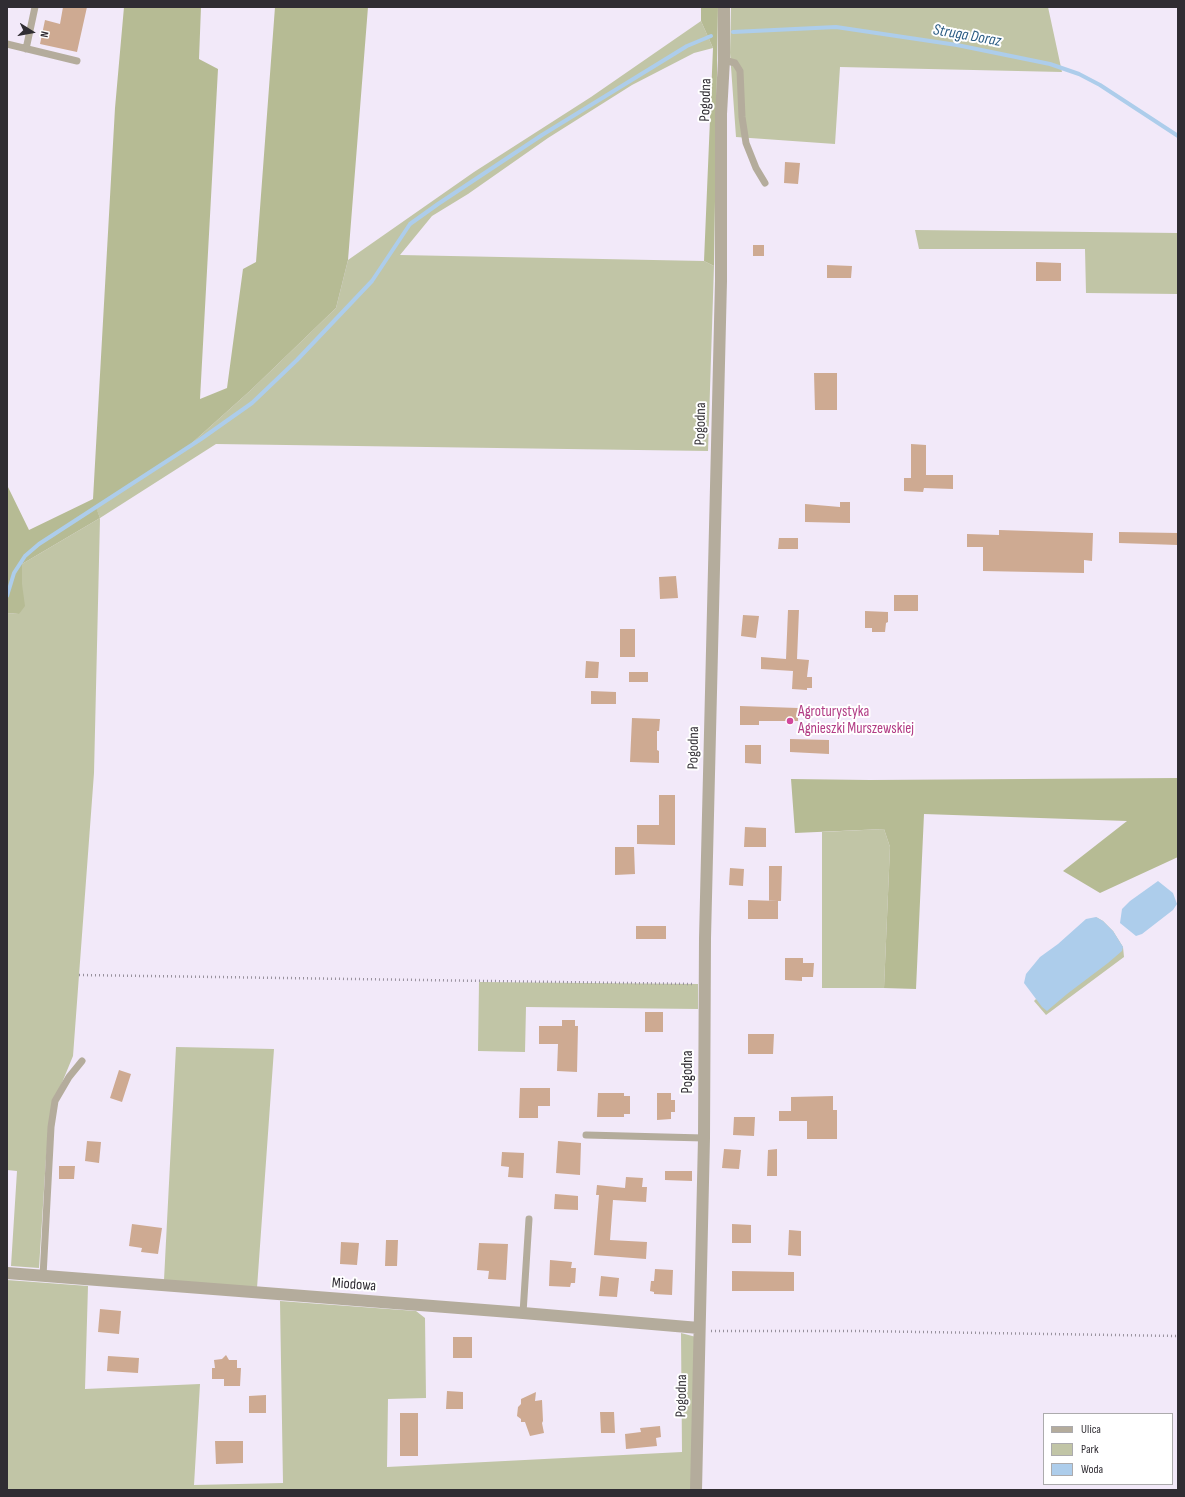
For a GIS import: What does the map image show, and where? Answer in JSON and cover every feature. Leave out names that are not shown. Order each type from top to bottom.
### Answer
[{"type":"street","name":"Pogodna","points":[[696,1490],[704,1138],[705,985],[721,281],[721,114],[724,60],[724,7]]},
{"type":"street","name":"Miodowa","points":[[7,1273],[699,1328]]},
{"type":"lane","points":[[26,49],[35,7]]},
{"type":"lane","points":[[7,44],[77,61]]},
{"type":"lane","points":[[724,60],[735,63],[740,71],[742,117],[746,143],[756,168],[766,183]]},
{"type":"lane","points":[[43,1276],[52,1127],[55,1101],[69,1077],[82,1061]]},
{"type":"lane","points":[[586,1135],[704,1138]]},
{"type":"lane","points":[[523,1313],[529,1219]]},
{"type":"path","points":[[79,975],[705,985]]},
{"type":"path","points":[[699,1328],[706,1331],[858,1331],[1178,1336]]},
{"type":"green space","points":[[124,7],[201,7],[199,59],[218,69],[200,399],[227,388],[243,269],[256,262],[275,7],[368,7],[348,260],[336,308],[251,390],[183,451],[96,507],[100,518],[22,564],[22,584],[25,606],[19,614],[7,613],[7,485],[29,530],[93,499],[115,108]]},
{"type":"green space","points":[[701,7],[718,7],[714,266],[704,261],[713,48],[701,21]]},
{"type":"green space","points":[[731,7],[1048,7],[1062,72],[840,67],[835,144],[736,137],[730,53]]},
{"type":"green space","points":[[701,21],[713,48],[694,53],[632,85],[548,138],[468,194],[432,216],[400,255],[704,261],[714,266],[708,451],[216,444],[100,518],[96,508],[183,451],[251,390],[336,308],[348,260],[474,172],[591,97]]},
{"type":"green space","points":[[915,230],[1178,233],[1178,294],[1086,293],[1085,249],[919,249]]},
{"type":"green space","points":[[100,518],[94,773],[73,1056],[52,1107],[46,1158],[39,1268],[11,1266],[17,1171],[7,1170],[7,613],[19,614],[22,564]]},
{"type":"green space","points":[[1178,778],[1178,857],[1100,893],[1063,871],[1127,821],[924,814],[916,989],[884,988],[890,847],[884,829],[795,833],[791,779],[870,780]]},
{"type":"green space","points":[[884,829],[890,847],[884,988],[822,988],[822,832]]},
{"type":"green space","points":[[1096,917],[1103,921],[1113,931],[1123,947],[1124,957],[1046,1015],[1034,1001],[1036,999],[1047,1004],[1111,956]]},
{"type":"green space","points":[[479,982],[698,984],[698,1009],[526,1007],[525,1052],[478,1051]]},
{"type":"green space","points":[[176,1047],[274,1049],[257,1288],[164,1280]]},
{"type":"green space","points":[[7,1280],[88,1286],[85,1389],[200,1384],[194,1485],[283,1483],[280,1301],[416,1311],[425,1318],[426,1398],[388,1399],[387,1467],[682,1452],[681,1333],[696,1337],[691,1490],[7,1490]]},
{"type":"water","points":[[1158,881],[1173,893],[1177,904],[1173,910],[1142,934],[1136,936],[1120,923],[1122,909],[1130,901]]},
{"type":"water","points":[[1096,917],[1103,921],[1113,931],[1123,947],[1122,951],[1047,1011],[1042,1007],[1024,983],[1026,974],[1040,957],[1058,944],[1086,919]]},
{"type":"building","points":[[63,7],[87,7],[77,52],[40,44],[45,20],[60,24]]},
{"type":"building","points":[[785,162],[800,163],[798,184],[784,183]]},
{"type":"building","points":[[753,245],[764,245],[764,256],[753,256]]},
{"type":"building","points":[[1036,262],[1061,263],[1061,281],[1036,281]]},
{"type":"building","points":[[827,265],[852,266],[851,278],[827,278]]},
{"type":"building","points":[[814,373],[837,373],[837,410],[815,410]]},
{"type":"building","points":[[911,444],[926,445],[926,475],[953,475],[953,489],[924,488],[923,492],[904,491],[904,478],[911,478]]},
{"type":"building","points":[[840,502],[850,502],[850,523],[805,522],[805,504],[840,507]]},
{"type":"building","points":[[999,530],[1093,533],[1092,561],[1084,560],[1084,573],[983,571],[983,547],[967,547],[967,534],[999,535]]},
{"type":"building","points":[[1119,532],[1178,533],[1178,545],[1119,543]]},
{"type":"building","points":[[779,538],[798,538],[798,549],[778,549]]},
{"type":"building","points":[[676,576],[678,598],[660,599],[659,577]]},
{"type":"building","points":[[894,595],[918,595],[918,611],[894,611]]},
{"type":"building","points":[[788,610],[799,610],[797,659],[809,660],[807,677],[812,677],[812,688],[807,688],[807,690],[792,689],[793,671],[761,669],[761,657],[786,659]]},
{"type":"building","points":[[865,611],[888,612],[888,622],[886,623],[885,632],[872,632],[872,628],[865,628]]},
{"type":"building","points":[[743,615],[759,616],[756,638],[741,636]]},
{"type":"building","points":[[620,629],[635,629],[635,657],[620,657]]},
{"type":"building","points":[[586,661],[599,662],[598,678],[585,678]]},
{"type":"building","points":[[629,672],[648,672],[648,682],[629,682]]},
{"type":"building","points":[[591,691],[616,692],[616,704],[591,704]]},
{"type":"building","points":[[740,706],[798,708],[798,721],[759,721],[759,725],[740,725]]},
{"type":"building","points":[[632,718],[660,719],[659,731],[657,731],[659,763],[630,762]]},
{"type":"building","points":[[790,739],[829,740],[829,754],[790,752]]},
{"type":"building","points":[[745,745],[761,745],[761,764],[745,763]]},
{"type":"building","points":[[659,795],[675,795],[675,845],[637,844],[637,825],[659,825]]},
{"type":"building","points":[[745,827],[766,828],[766,847],[744,847]]},
{"type":"building","points":[[615,847],[634,847],[635,874],[615,875]]},
{"type":"building","points":[[769,866],[782,866],[781,901],[769,901]]},
{"type":"building","points":[[730,868],[744,869],[743,886],[729,885]]},
{"type":"building","points":[[748,900],[778,901],[778,919],[748,919]]},
{"type":"building","points":[[636,926],[666,926],[666,939],[636,939]]},
{"type":"building","points":[[785,958],[803,958],[803,963],[814,963],[813,977],[802,977],[802,981],[785,980]]},
{"type":"building","points":[[645,1012],[663,1012],[663,1032],[645,1032]]},
{"type":"building","points":[[562,1020],[575,1020],[575,1026],[578,1026],[577,1072],[557,1071],[558,1044],[539,1044],[539,1026],[562,1026]]},
{"type":"building","points":[[748,1034],[774,1034],[773,1054],[748,1054]]},
{"type":"building","points":[[119,1070],[131,1074],[122,1102],[110,1098]]},
{"type":"building","points":[[520,1088],[550,1088],[550,1106],[538,1106],[538,1118],[519,1118]]},
{"type":"building","points":[[598,1093],[624,1093],[624,1096],[630,1096],[630,1114],[624,1114],[624,1117],[597,1117]]},
{"type":"building","points":[[657,1093],[671,1093],[671,1100],[675,1100],[675,1112],[671,1112],[671,1119],[657,1120]]},
{"type":"building","points":[[833,1096],[833,1110],[837,1110],[837,1139],[807,1139],[807,1121],[779,1121],[779,1111],[791,1111],[791,1097]]},
{"type":"building","points":[[734,1117],[755,1117],[754,1136],[733,1135]]},
{"type":"building","points":[[87,1141],[101,1142],[99,1163],[85,1161]]},
{"type":"building","points":[[558,1141],[581,1143],[580,1175],[556,1173]]},
{"type":"building","points":[[724,1149],[741,1150],[739,1169],[722,1168]]},
{"type":"building","points":[[777,1149],[777,1176],[767,1176],[768,1150]]},
{"type":"building","points":[[502,1152],[524,1153],[523,1178],[508,1177],[509,1167],[501,1166]]},
{"type":"building","points":[[59,1166],[75,1166],[74,1179],[59,1179]]},
{"type":"building","points":[[665,1171],[692,1171],[692,1181],[665,1180]]},
{"type":"building","points":[[626,1177],[643,1178],[642,1187],[647,1187],[646,1202],[613,1200],[610,1240],[647,1242],[646,1259],[594,1255],[599,1195],[596,1195],[597,1185],[625,1188]]},
{"type":"building","points":[[555,1194],[578,1196],[578,1210],[554,1209]]},
{"type":"building","points":[[132,1224],[162,1228],[158,1254],[141,1252],[142,1248],[129,1246]]},
{"type":"building","points":[[732,1224],[751,1225],[751,1243],[732,1243]]},
{"type":"building","points":[[789,1230],[801,1231],[801,1256],[788,1255]]},
{"type":"building","points":[[386,1240],[398,1240],[397,1266],[385,1266]]},
{"type":"building","points":[[341,1242],[359,1243],[357,1265],[340,1264]]},
{"type":"building","points":[[479,1243],[508,1244],[506,1280],[488,1279],[489,1271],[477,1270]]},
{"type":"building","points":[[550,1260],[572,1262],[571,1268],[576,1268],[575,1283],[571,1283],[570,1287],[549,1286]]},
{"type":"building","points":[[655,1269],[673,1270],[672,1295],[654,1294],[654,1292],[650,1291],[651,1281],[654,1281]]},
{"type":"building","points":[[732,1271],[794,1272],[794,1291],[732,1291]]},
{"type":"building","points":[[601,1276],[619,1278],[617,1297],[599,1296]]},
{"type":"building","points":[[100,1309],[121,1311],[119,1334],[98,1332]]},
{"type":"building","points":[[453,1337],[472,1337],[472,1358],[453,1358]]},
{"type":"building","points":[[226,1355],[229,1360],[237,1360],[237,1368],[241,1368],[240,1386],[224,1386],[224,1379],[212,1379],[212,1368],[215,1368],[214,1360],[222,1359]]},
{"type":"building","points":[[108,1356],[139,1358],[138,1373],[107,1371]]},
{"type":"building","points":[[447,1391],[463,1392],[463,1409],[446,1409]]},
{"type":"building","points":[[536,1392],[535,1401],[542,1400],[542,1423],[544,1433],[530,1436],[525,1422],[521,1422],[521,1419],[517,1416],[518,1407],[521,1404],[521,1399]]},
{"type":"building","points":[[266,1395],[266,1413],[249,1413],[249,1396]]},
{"type":"building","points":[[600,1412],[614,1412],[615,1433],[601,1433]]},
{"type":"building","points":[[400,1413],[418,1413],[418,1456],[400,1456]]},
{"type":"building","points":[[660,1426],[661,1437],[656,1438],[657,1446],[626,1449],[625,1434],[641,1432],[640,1428]]},
{"type":"building","points":[[215,1441],[243,1441],[243,1463],[216,1464]]},
{"type":"waterway","name":"Struga Doraz","points":[[733,32],[836,27],[957,45],[1050,64],[1079,74],[1100,85],[1178,136]]},
{"type":"waterway","points":[[7,596],[14,573],[25,556],[39,544],[201,439],[252,403],[297,360],[372,281],[410,224],[542,135],[687,46],[711,36]]},
{"type":"place","name":"Agroturystyka Agnieszki Murszewskiej","points":[[790,721]]}]
